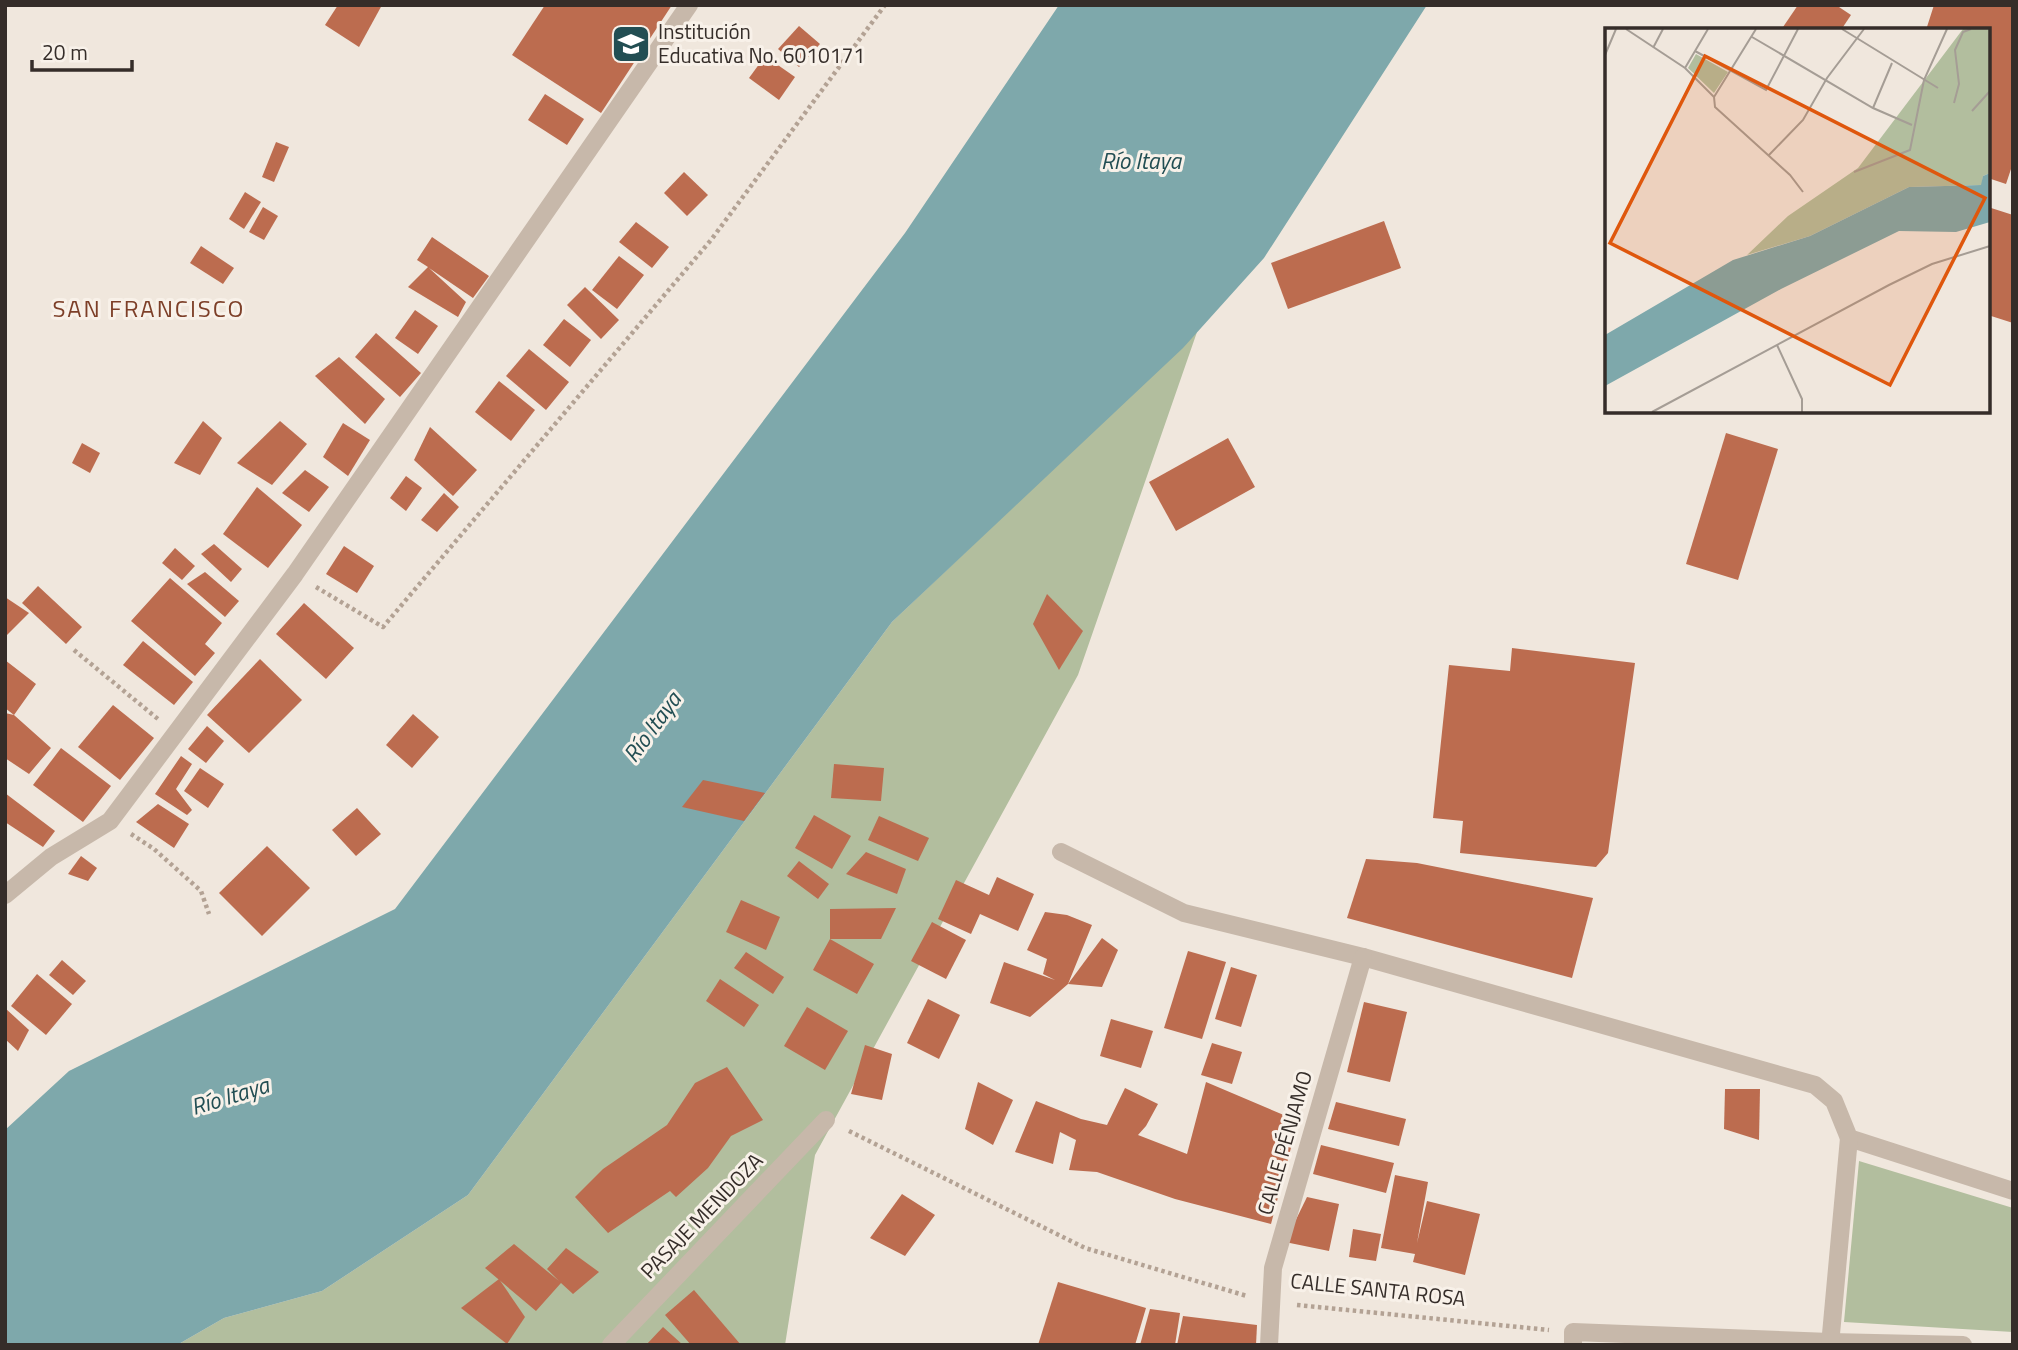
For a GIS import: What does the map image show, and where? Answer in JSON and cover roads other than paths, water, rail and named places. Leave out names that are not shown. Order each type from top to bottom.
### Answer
[{"type":"street","points":[[5,895],[51,857],[110,821],[295,574],[689,5]]},
{"type":"street","points":[[1061,852],[1184,913],[1363,957],[1815,1085],[1834,1101],[1849,1138],[1830,1344]]},
{"type":"street","name":"CALLE PÉNJAMO","points":[[1269,1345],[1273,1268],[1363,957]]},
{"type":"street","name":"PASAJE MENDOZA","points":[[611,1345],[827,1119]]},
{"type":"street","points":[[1849,1138],[2013,1191]]},
{"type":"street","points":[[1573,1338],[1963,1345]]},
{"type":"water","name":"Río Itaya","points":[[1059,5],[1427,5],[1264,258],[1183,348],[892,622],[468,1195],[322,1291],[224,1318],[177,1345],[5,1345],[5,1130],[69,1071],[395,909],[905,233]]},
{"type":"place","name":"Institución Educativa No. 6010171","points":[[631,44]]},
{"type":"district","name":"SAN FRANCISCO","points":[[149,309]]}]
